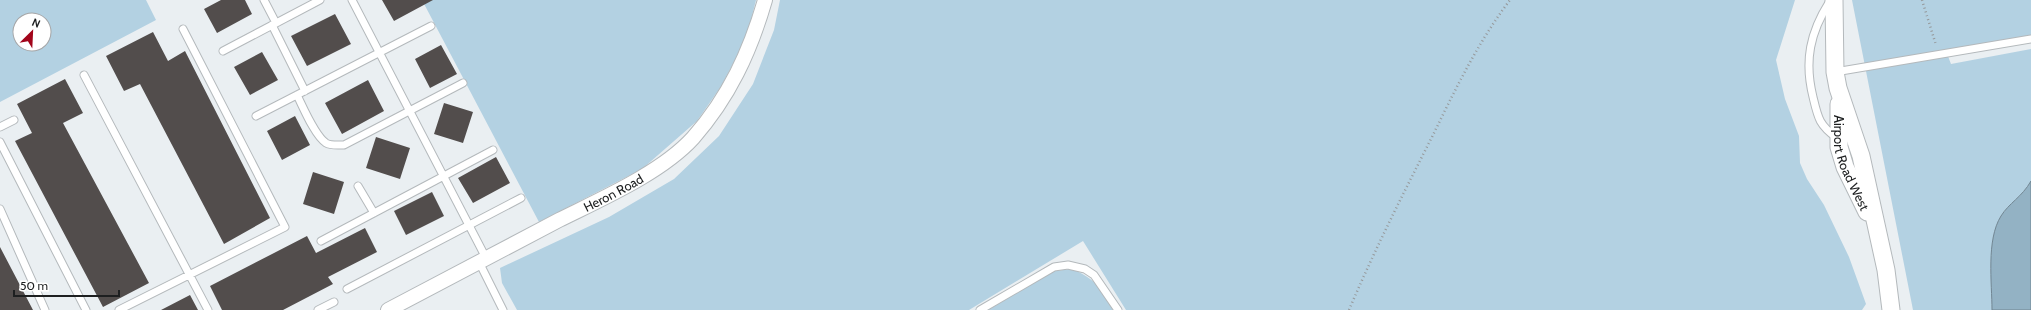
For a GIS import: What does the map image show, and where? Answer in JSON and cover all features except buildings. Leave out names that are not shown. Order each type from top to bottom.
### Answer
[{"type":"street","name":"Heron Road","points":[[388,310],[644,175],[671,157],[692,139],[730,89],[747,53],[765,0]]},
{"type":"street","name":"Airport Road West","points":[[1832,0],[1839,140],[1845,168],[1878,233]]},
{"type":"street","name":"Airport Road West","points":[[1837,80],[1861,156],[1886,270],[1891,310]]},
{"type":"lane","points":[[264,0],[305,91]]},
{"type":"lane","points":[[223,51],[320,0]]},
{"type":"lane","points":[[352,0],[469,225],[482,260],[504,310]]},
{"type":"lane","points":[[1832,0],[1820,17],[1808,57],[1808,77],[1819,120],[1824,129],[1839,140]]},
{"type":"lane","points":[[256,116],[431,26]]},
{"type":"lane","points":[[119,310],[189,276],[284,226],[183,29]]},
{"type":"lane","points":[[1837,80],[1939,54],[2031,39]]},
{"type":"lane","points":[[84,75],[208,310]]},
{"type":"lane","points":[[296,95],[320,138],[327,144],[344,145],[463,83]]},
{"type":"lane","points":[[0,127],[14,120]]},
{"type":"lane","points":[[0,142],[86,310]]},
{"type":"lane","points":[[321,241],[493,150]]},
{"type":"lane","points":[[358,186],[374,213]]},
{"type":"lane","points":[[347,290],[521,198]]},
{"type":"lane","points":[[0,209],[45,310]]},
{"type":"lane","points":[[980,310],[1048,270],[1068,265],[1085,269],[1094,275],[1118,310]]},
{"type":"lane","points":[[318,310],[334,302]]},
{"type":"path","points":[[1349,310],[1373,255],[1480,44],[1510,0]]},
{"type":"path","points":[[1922,0],[1939,54]]},
{"type":"shaded area","points":[[0,0],[146,0],[156,20],[0,102]]},
{"type":"shaded area","points":[[422,0],[756,0],[747,36],[722,85],[697,121],[642,169],[539,222]]},
{"type":"shaded area","points":[[780,0],[1795,0],[1776,60],[1785,99],[1799,136],[1800,163],[1807,179],[1824,205],[1849,257],[1866,304],[1862,310],[1126,310],[1083,241],[969,310],[517,310],[502,283],[500,268],[609,217],[674,179],[719,136],[753,84],[774,30]]},
{"type":"shaded area","points":[[1852,0],[2031,0],[2031,35],[1946,51],[1951,64],[2031,49],[2031,181],[2024,191],[2004,211],[1996,226],[1993,237],[1991,262],[1992,310],[1913,310]]},
{"type":"shaded area","points":[[2031,181],[2031,310],[1992,310],[1991,262],[1993,237],[1996,226],[2004,211],[2024,191]]},
{"type":"shaded area","points":[[1072,269],[1087,277],[1097,285],[1113,310],[988,310],[1054,271]]}]
